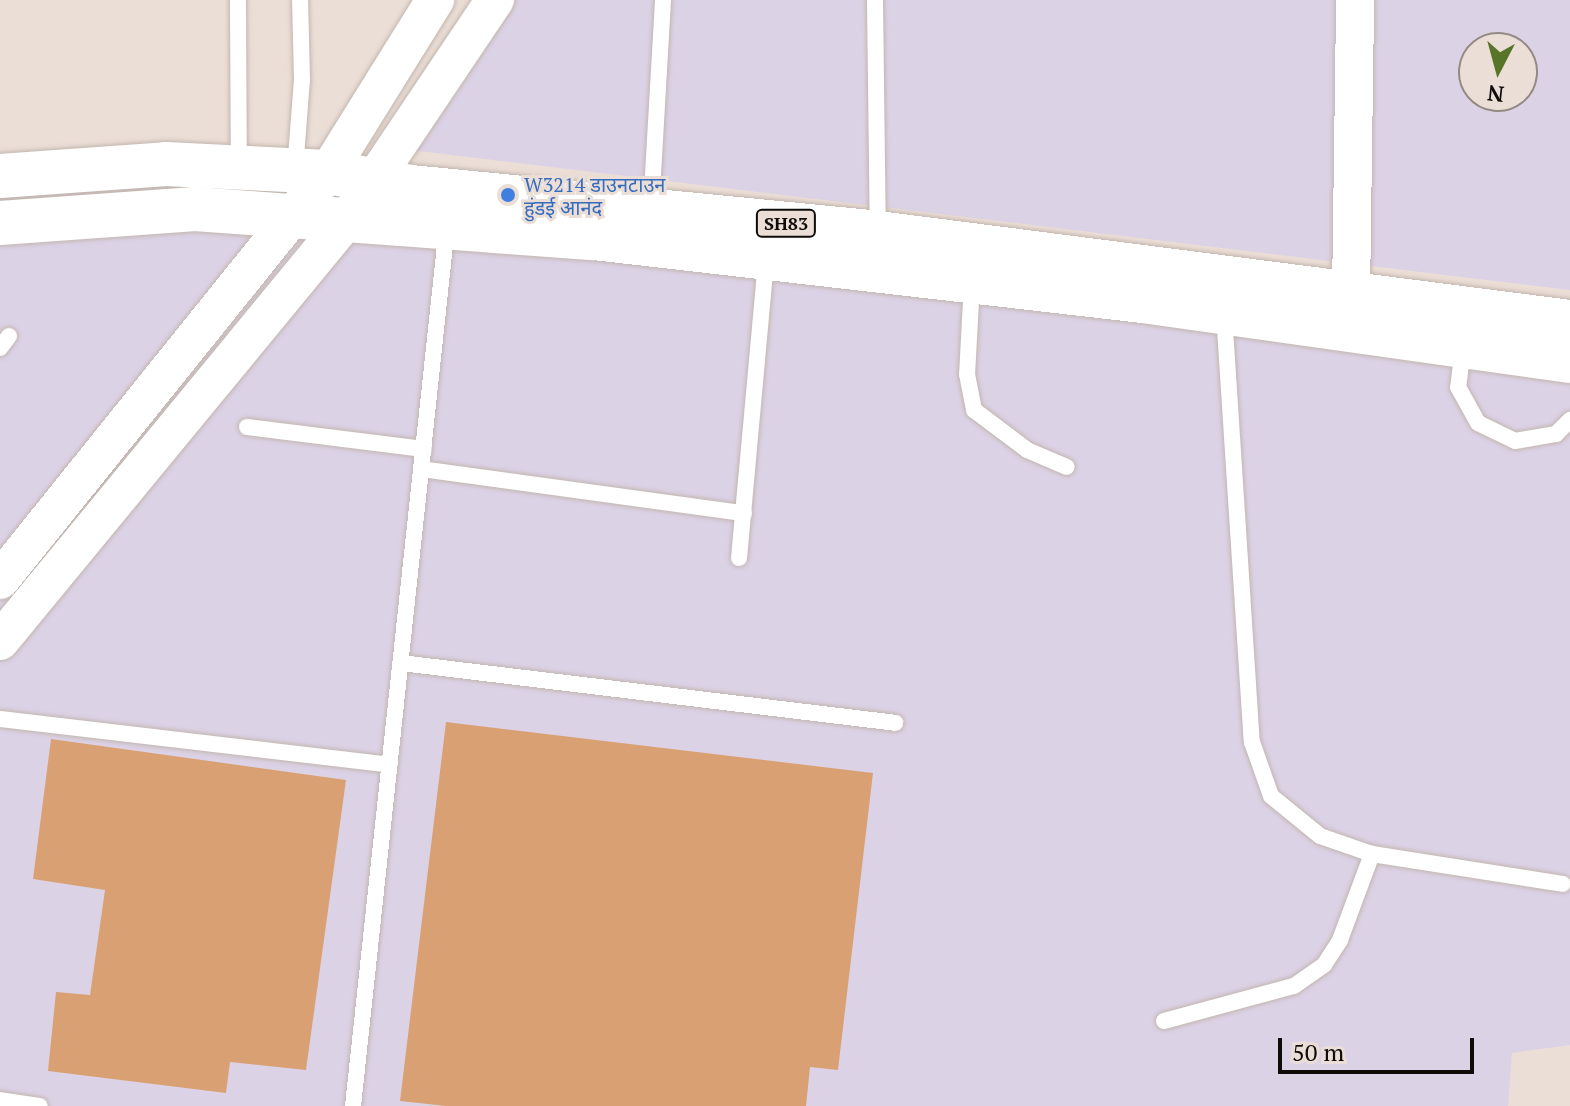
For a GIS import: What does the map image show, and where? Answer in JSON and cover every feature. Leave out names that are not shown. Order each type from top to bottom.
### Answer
[{"type":"main road","name":"SH83","points":[[0,223],[99,213],[312,172],[375,182],[878,233],[1570,322]]},
{"type":"main road","name":"SH83","points":[[0,176],[236,188],[286,213],[447,225],[766,258],[1224,312],[1570,361]]},
{"type":"street","points":[[0,580],[286,213],[435,0]]},
{"type":"street","points":[[0,641],[349,217],[495,0]]},
{"type":"street","points":[[1351,296],[1355,0]]},
{"type":"lane","points":[[236,188],[238,0]]},
{"type":"lane","points":[[300,0],[302,80],[312,172]]},
{"type":"lane","points":[[651,209],[663,0]]},
{"type":"lane","points":[[875,0],[878,233]]},
{"type":"lane","points":[[353,1106],[447,225]]},
{"type":"lane","points":[[739,558],[766,258]]},
{"type":"lane","points":[[972,282],[967,374],[974,410],[1027,450],[1067,467]]},
{"type":"lane","points":[[1224,312],[1252,742],[1258,767],[1286,813],[1320,836],[1372,854],[1563,884]]},
{"type":"lane","points":[[1463,346],[1458,387],[1478,423],[1515,441],[1556,434],[1570,420]]},
{"type":"lane","points":[[247,427],[424,449]]},
{"type":"lane","points":[[421,469],[744,513]]},
{"type":"lane","points":[[401,663],[895,723]]},
{"type":"lane","points":[[0,719],[389,765]]},
{"type":"lane","points":[[1164,1021],[1294,986],[1324,965],[1340,940],[1372,854]]},
{"type":"lane","points":[[0,1100],[40,1106]]},
{"type":"shaded area","points":[[500,0],[1570,0],[1570,290],[394,148]]},
{"type":"shaded area","points":[[178,182],[399,198],[1570,342],[1570,1045],[1512,1053],[1508,1106],[0,1106],[0,193]]},
{"type":"building","points":[[446,722],[873,773],[838,1070],[810,1067],[806,1106],[446,1106],[400,1101]]},
{"type":"building","points":[[51,739],[346,780],[306,1070],[230,1062],[226,1093],[48,1071],[56,992],[90,995],[105,890],[33,879]]},
{"type":"place","name":"W3214 डाउनटाउन हुंडई आनंद","points":[[508,195]]}]
